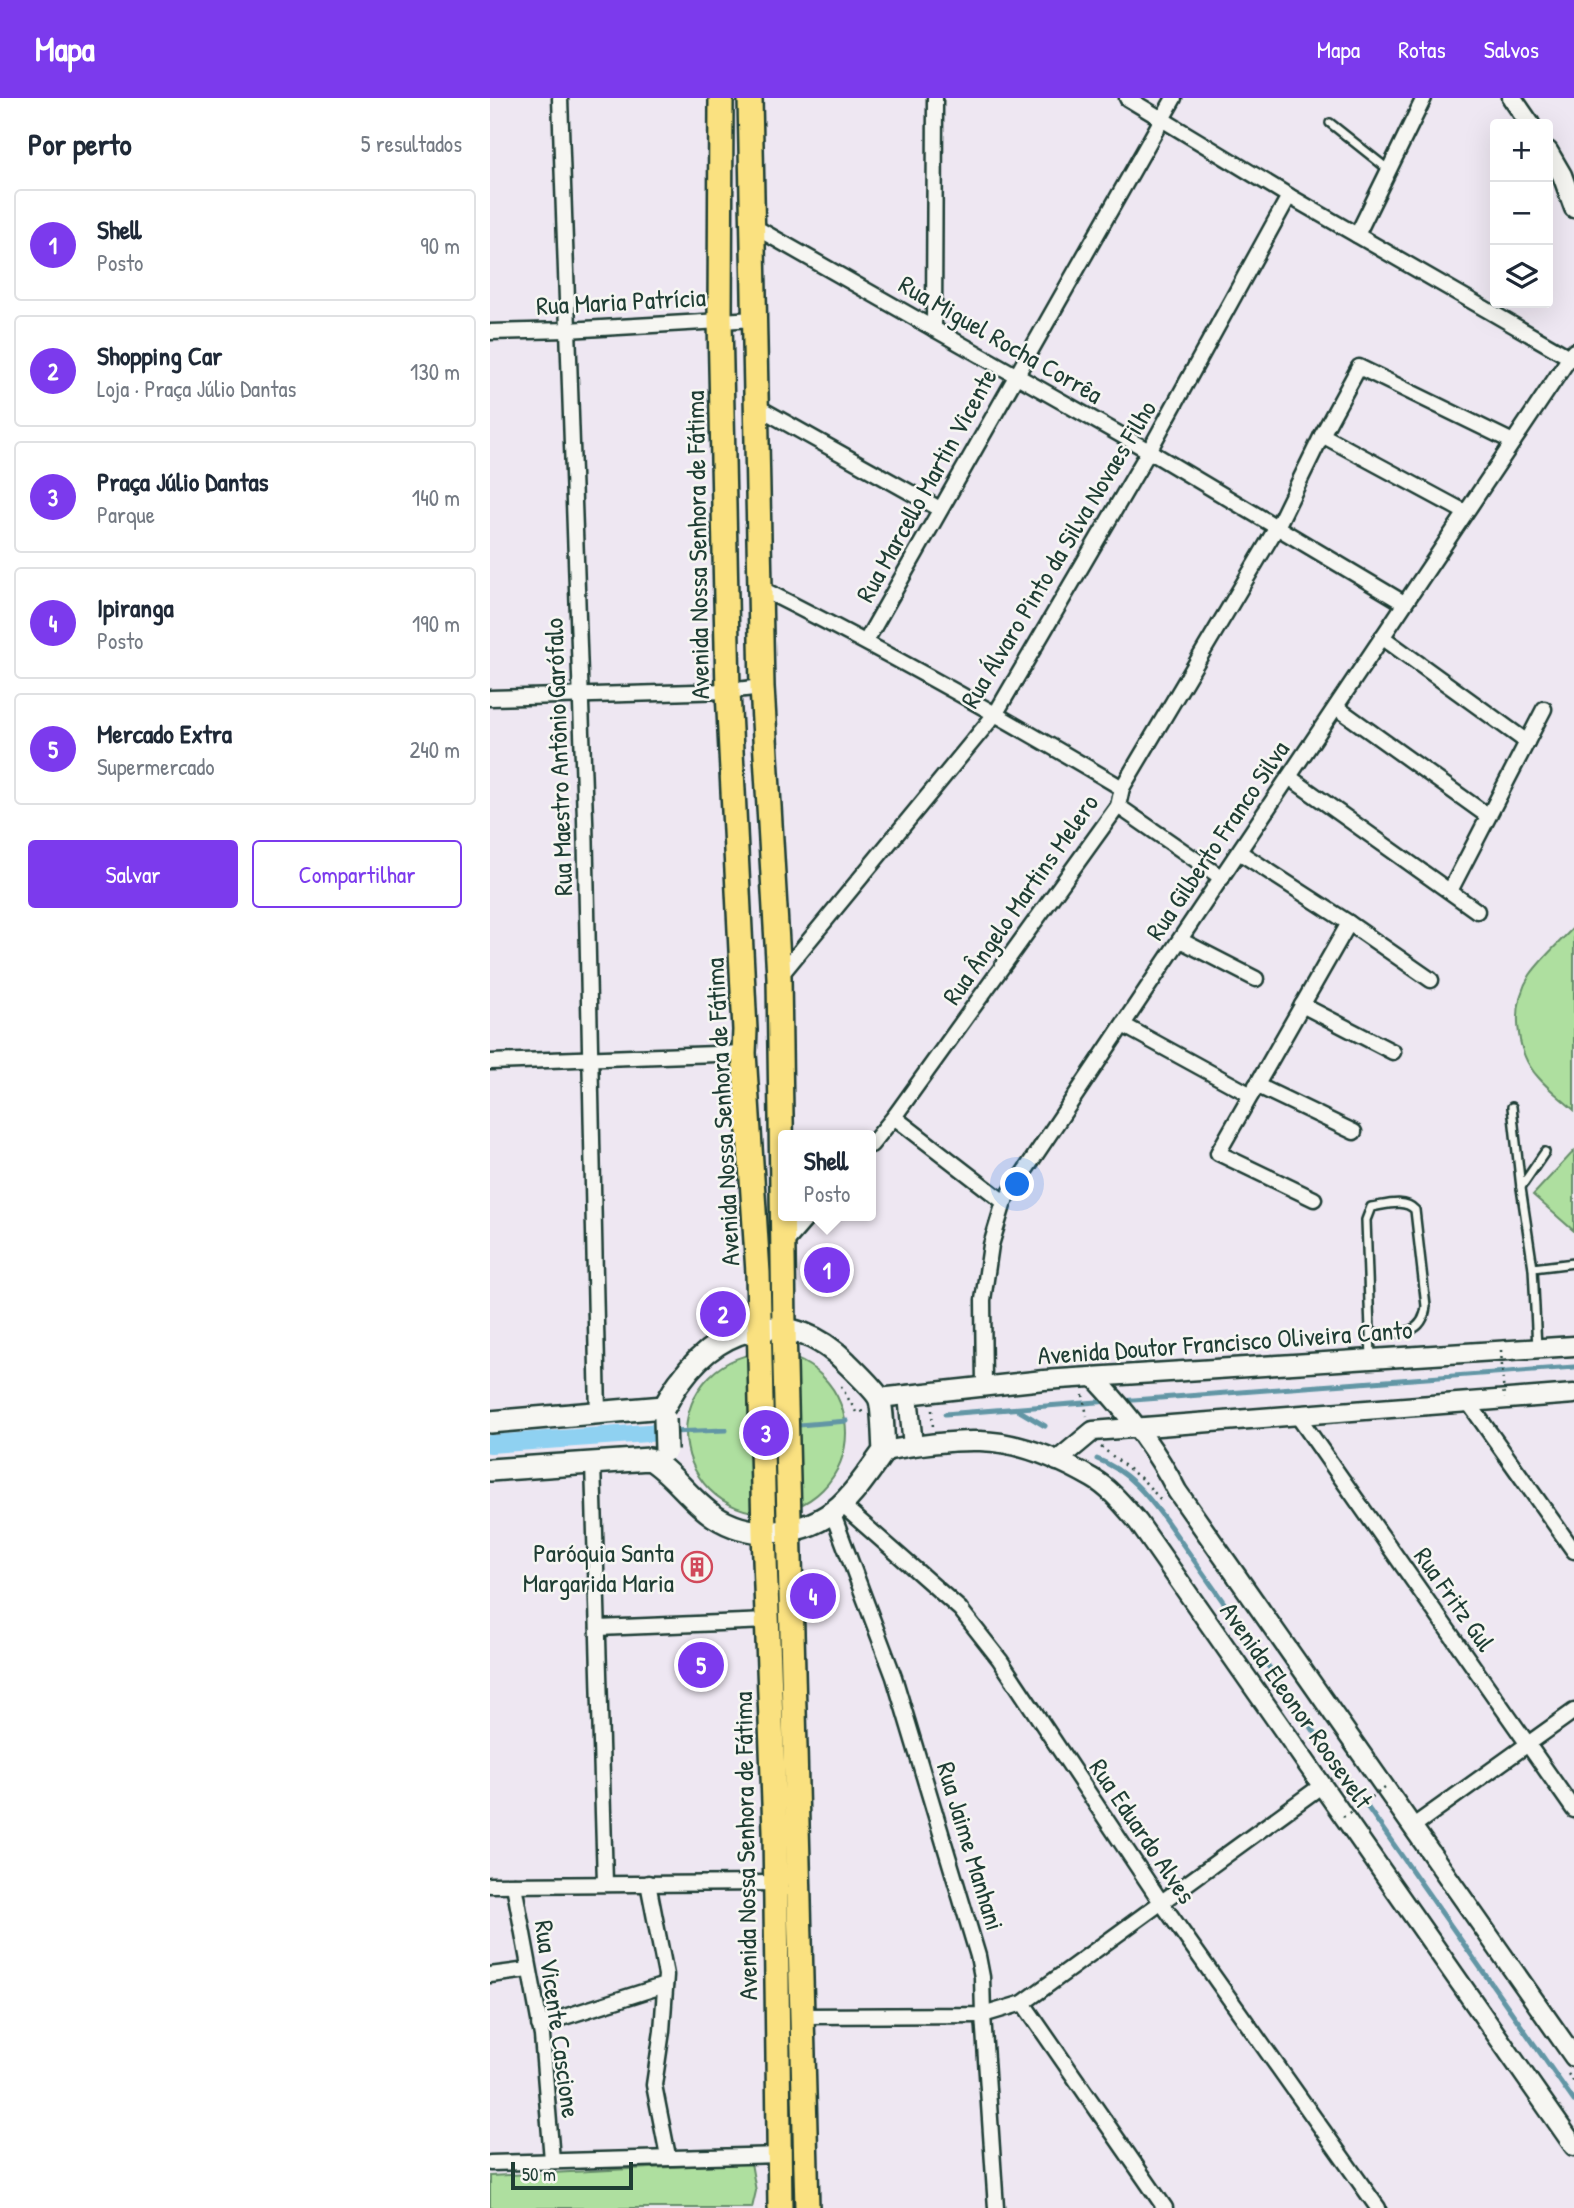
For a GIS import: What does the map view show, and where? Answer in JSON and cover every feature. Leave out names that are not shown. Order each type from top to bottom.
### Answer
[{"type":"main road","name":"Avenida Nossa Senhora de Fátima","points":[[721,98],[720,321],[728,691],[746,1030],[744,1053],[758,1273],[775,1830],[780,2208]]},
{"type":"main road","name":"Avenida Nossa Senhora de Fátima","points":[[750,98],[762,687],[779,977],[781,1130]]},
{"type":"main road","name":"Avenida Nossa Senhora de Fátima","points":[[783,1221],[807,2208]]},
{"type":"main road","points":[[784,1327],[823,1342],[844,1360],[879,1398],[884,1451],[837,1508],[791,1531],[764,1532],[737,1527],[714,1516],[685,1491],[666,1460],[664,1413],[681,1379],[701,1358],[723,1342],[759,1328],[784,1327]]},
{"type":"main road","points":[[490,1422],[598,1414],[664,1413]]},
{"type":"main road","points":[[490,1470],[666,1460]]},
{"type":"street","name":"Rua Maestro Antônio Garófalo","points":[[560,98],[581,693],[598,1414]]},
{"type":"street","points":[[934,329],[935,98]]},
{"type":"street","points":[[1127,98],[1357,235],[1571,354]]},
{"type":"street","name":"Rua Marcello Martin Vicente","points":[[866,641],[1174,98]]},
{"type":"street","points":[[1357,235],[1424,98]]},
{"type":"street","points":[[1512,98],[1527,119]]},
{"type":"street","points":[[1553,160],[1562,175],[1574,208]]},
{"type":"street","name":"Rua Álvaro Pinto da Silva Novaes Filho","points":[[779,977],[996,713],[1149,452],[1289,195]]},
{"type":"street","name":"Rua Miguel Rocha Corrêa","points":[[752,226],[1016,375],[1405,603]]},
{"type":"street","name":"Rua Maria Patrícia","points":[[490,332],[755,319]]},
{"type":"street","name":"Rua Gilberto Franco Silva","points":[[984,1385],[984,1300],[991,1245],[1004,1202],[1571,354]]},
{"type":"street","name":"Rua Ângelo Martins Melero","points":[[876,1139],[1118,806],[1122,788],[1277,527],[1359,367],[1513,442]]},
{"type":"street","points":[[756,406],[940,509]]},
{"type":"street","points":[[1322,435],[1465,512]]},
{"type":"street","points":[[760,588],[866,641],[996,713],[1122,788]]},
{"type":"street","points":[[1382,636],[1527,742]]},
{"type":"street","points":[[490,698],[581,693],[728,691],[762,687]]},
{"type":"street","points":[[1335,707],[1488,816]]},
{"type":"street","points":[[1450,891],[1544,709]]},
{"type":"street","points":[[1289,777],[1477,911]]},
{"type":"street","points":[[1118,806],[1222,877]]},
{"type":"street","points":[[1239,852],[1431,980]]},
{"type":"street","points":[[1314,1199],[1218,1153],[1349,923]]},
{"type":"street","points":[[1180,940],[1256,979]]},
{"type":"street","points":[[1302,1005],[1393,1052]]},
{"type":"street","points":[[1123,1026],[1254,1090],[1354,1132]]},
{"type":"street","points":[[490,1062],[744,1053]]},
{"type":"street","points":[[894,1117],[1004,1202]]},
{"type":"street","points":[[783,1246],[805,1221]]},
{"type":"street","name":"Avenida Doutor Francisco Oliveira Canto","points":[[879,1398],[984,1385],[1097,1380],[1574,1346]]},
{"type":"street","name":"Avenida Eleonor Roosevelt","points":[[1097,1380],[1137,1428],[1166,1469],[1177,1491],[1574,2057]]},
{"type":"street","points":[[1057,1461],[1093,1432],[1574,1394]]},
{"type":"street","points":[[908,1395],[913,1446]]},
{"type":"street","points":[[1468,1402],[1574,1551]]},
{"type":"street","name":"Rua Fritz Gul","points":[[1297,1415],[1574,1810]]},
{"type":"street","name":"Avenida Eleonor Roosevelt","points":[[884,1451],[981,1441],[1015,1445],[1093,1478],[1119,1500],[1574,2147]]},
{"type":"street","points":[[593,1463],[606,1883]]},
{"type":"street","name":"Rua Eduardo Alves","points":[[837,1508],[960,1609],[1000,1660],[1161,1902],[1378,2208]]},
{"type":"street","name":"Rua Jaime Manhani","points":[[837,1508],[894,1677],[978,1956],[982,1977],[996,2208]]},
{"type":"street","points":[[598,1628],[768,1621]]},
{"type":"street","points":[[1412,1827],[1574,1711]]},
{"type":"street","points":[[801,2016],[983,2015],[1023,2004],[1321,1786]]},
{"type":"street","points":[[648,1883],[666,1975],[654,2085],[667,2156]]},
{"type":"street","points":[[490,1885],[774,1883]]},
{"type":"street","name":"Rua Vicente Cascione","points":[[514,1885],[539,2025],[552,2160]]},
{"type":"street","points":[[490,1975],[528,1970]]},
{"type":"street","points":[[539,2025],[665,1985]]},
{"type":"street","points":[[1023,2004],[1164,2208]]},
{"type":"street","points":[[490,2163],[779,2155]]},
{"type":"lane","points":[[1331,123],[1389,171]]},
{"type":"lane","points":[[1512,1107],[1533,1268],[1537,1348]]},
{"type":"lane","points":[[1521,1188],[1545,1153]]},
{"type":"lane","points":[[1370,1334],[1404,1333],[1418,1326],[1424,1318],[1426,1306],[1415,1210],[1412,1205],[1404,1203],[1371,1207],[1367,1212],[1366,1220],[1370,1334],[1371,1359]]},
{"type":"lane","points":[[1533,1268],[1574,1263]]},
{"type":"path","points":[[1501,1350],[1504,1399]]},
{"type":"path","points":[[1343,1817],[1385,1788]]},
{"type":"green space","points":[[1574,927],[1574,1110],[1546,1086],[1530,1067],[1520,1041],[1518,1013],[1524,987],[1530,975]]},
{"type":"green space","points":[[1574,1151],[1574,1231],[1533,1195]]},
{"type":"green space","points":[[766,1353],[797,1359],[823,1376],[840,1402],[846,1433],[840,1464],[823,1490],[797,1507],[766,1513],[735,1507],[709,1490],[692,1464],[686,1433],[692,1402],[709,1376],[735,1359]]},
{"type":"green space","points":[[751,2163],[756,2191],[752,2208],[490,2208],[490,2176]]},
{"type":"waterway","points":[[1120,1401],[1574,1367]]},
{"type":"waterway","points":[[945,1414],[1110,1401]]},
{"type":"waterway","points":[[1018,1410],[1045,1426]]},
{"type":"waterway","points":[[799,1425],[847,1421]]},
{"type":"waterway","points":[[670,1432],[726,1430]]},
{"type":"waterway","points":[[490,1444],[662,1432]]},
{"type":"waterway","points":[[1097,1459],[1127,1476],[1165,1519],[1574,2101]]},
{"type":"place","name":"Shell","points":[[827,1270]]},
{"type":"place","name":"Shopping Car","points":[[723,1314]]},
{"type":"place","name":"Praça Júlio Dantas","points":[[766,1433]]},
{"type":"place","name":"Paróquia Santa Margarida Maria","points":[[697,1567]]},
{"type":"place","name":"Ipiranga","points":[[813,1596]]},
{"type":"place","name":"Mercado Extra","points":[[701,1665]]}]
